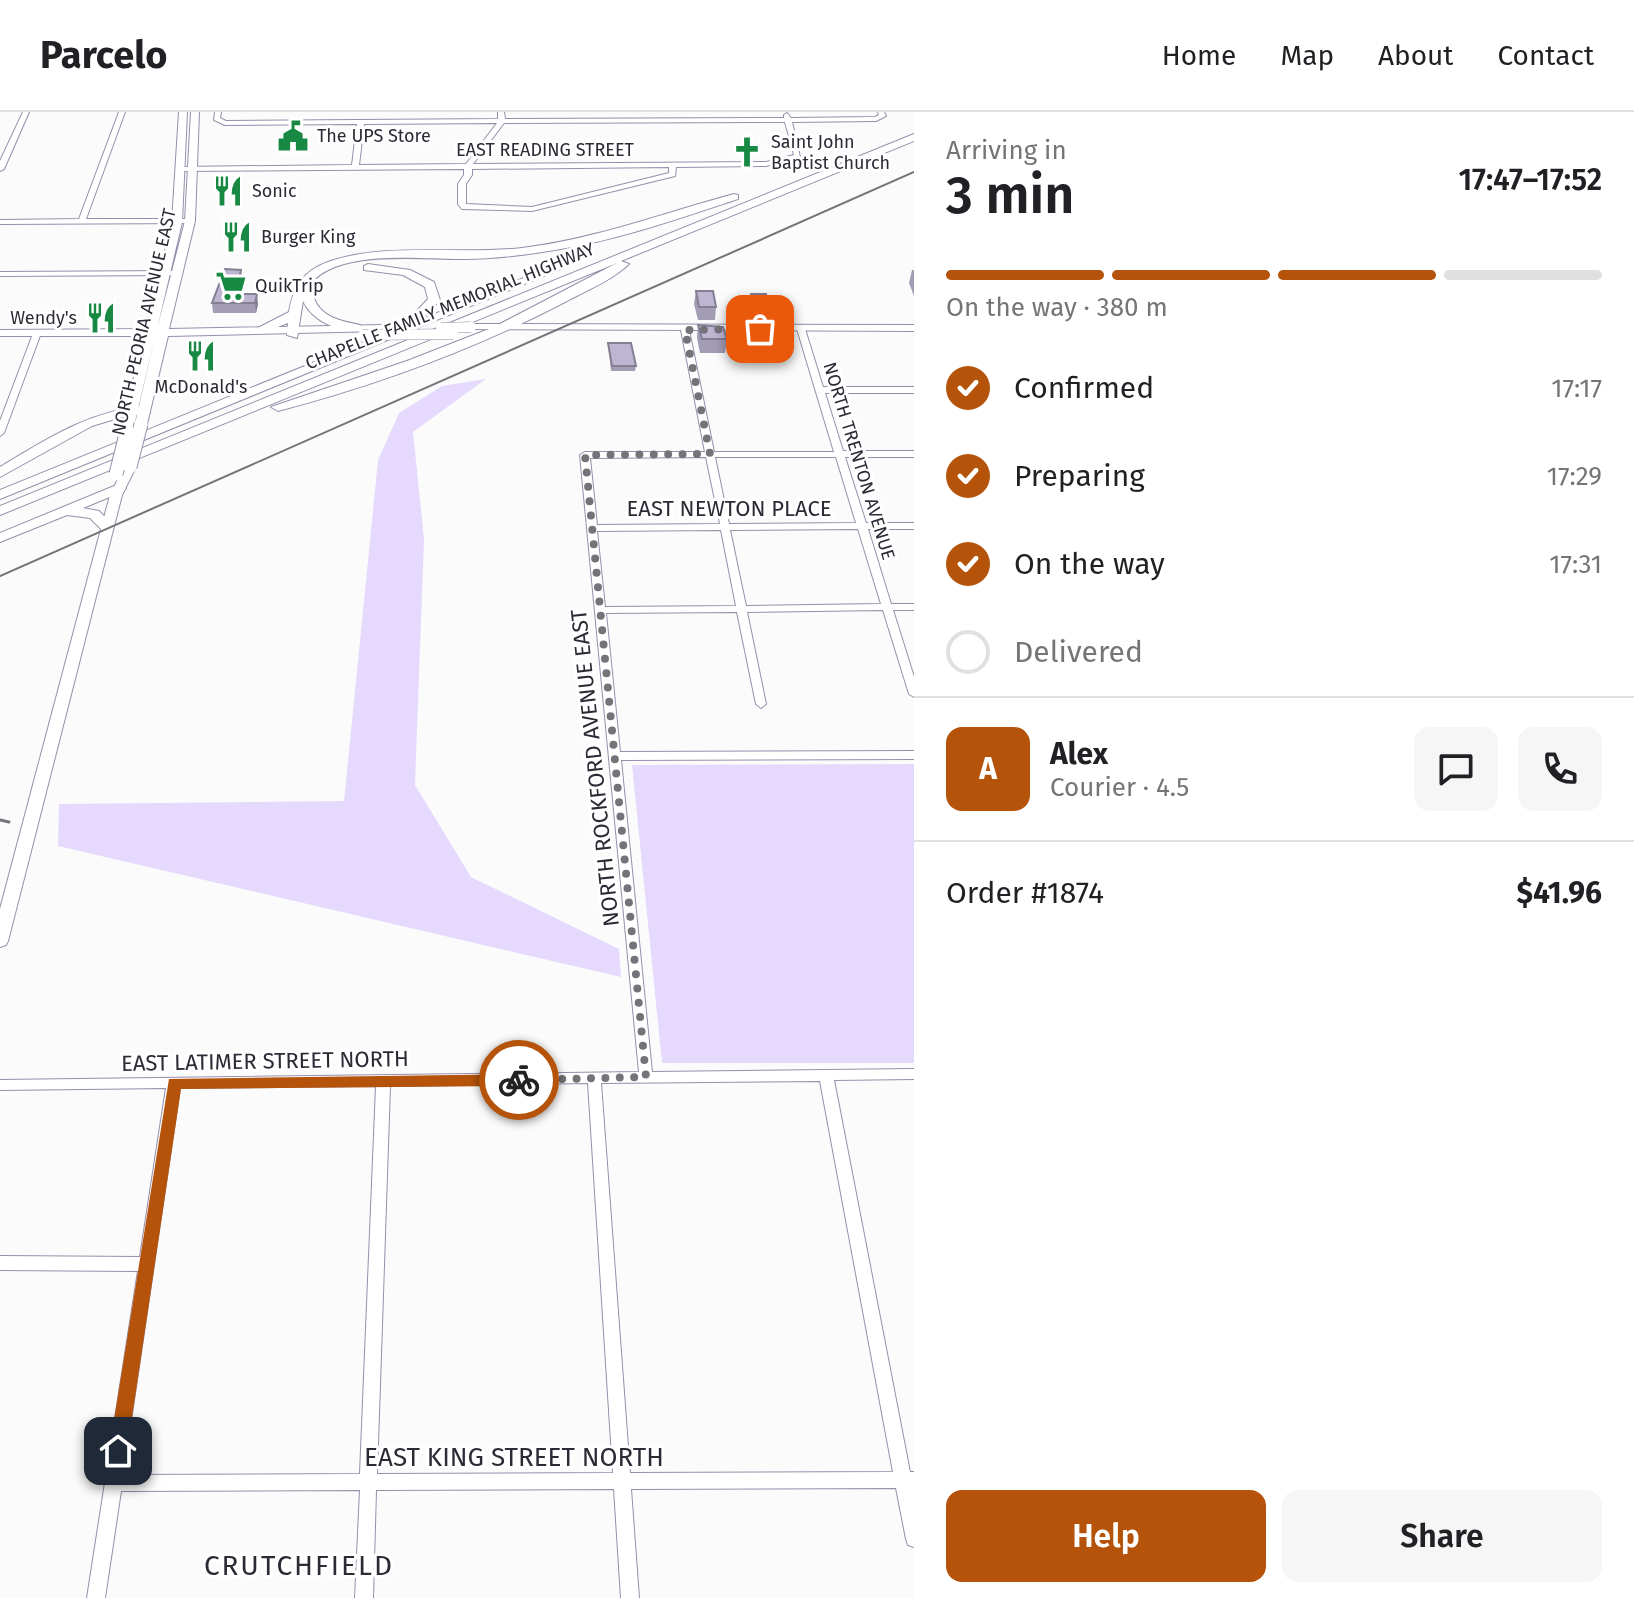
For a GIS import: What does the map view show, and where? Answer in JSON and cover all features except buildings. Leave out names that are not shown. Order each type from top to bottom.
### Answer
[{"type":"highway","name":"CHAPELLE FAMILY MEMORIAL HIGHWAY","points":[[0,495],[380,334],[914,125]]},
{"type":"highway","name":"CHAPELLE FAMILY MEMORIAL HIGHWAY","points":[[0,511],[914,137]]},
{"type":"highway","points":[[293,332],[300,290],[306,280],[344,262],[379,257],[481,255],[566,245],[626,231],[734,197]]},
{"type":"highway","points":[[141,452],[391,373],[487,334],[578,292],[626,262],[700,224]]},
{"type":"highway","points":[[360,331],[331,321],[312,310],[308,298],[316,284],[340,272],[371,268],[406,272],[430,285],[435,297],[432,305],[380,334]]},
{"type":"highway","points":[[535,312],[536,319],[551,328]]},
{"type":"highway","points":[[262,329],[296,313]]},
{"type":"highway","points":[[0,473],[99,416],[138,410]]},
{"type":"highway","points":[[0,538],[62,512],[117,481]]},
{"type":"highway","points":[[62,512],[89,512],[108,528]]},
{"type":"main road","name":"NORTH PEORIA AVENUE EAST","points":[[117,481],[126,482],[141,424],[138,410],[150,333],[177,222],[183,112]]},
{"type":"main road","name":"NORTH PEORIA AVENUE EAST","points":[[0,939],[108,528],[127,430],[138,410],[165,333],[190,221],[195,112]]},
{"type":"main road","points":[[360,331],[380,334],[471,327],[685,330],[914,328]]},
{"type":"main road","points":[[226,332],[234,336],[360,331],[487,334],[551,328]]},
{"type":"main road","points":[[0,333],[165,333],[262,329],[293,332]]},
{"type":"street","points":[[0,169],[26,112]]},
{"type":"street","points":[[82,221],[122,112]]},
{"type":"street","points":[[312,122],[314,112]]},
{"type":"street","points":[[602,112],[604,121]]},
{"type":"street","points":[[217,116],[361,122],[407,116],[604,121],[694,116],[881,115]]},
{"type":"street","points":[[501,116],[468,166],[468,175],[462,184],[464,206],[532,209],[672,174],[673,166]]},
{"type":"street","name":"EAST READING STREET","points":[[180,169],[766,164],[798,156],[787,116]]},
{"type":"street","points":[[355,168],[361,122]]},
{"type":"street","points":[[0,222],[190,221]]},
{"type":"street","points":[[0,274],[179,273]]},
{"type":"street","name":"NORTH TRENTON AVENUE","points":[[801,329],[914,694]]},
{"type":"street","points":[[685,330],[761,704]]},
{"type":"street","points":[[0,433],[37,333]]},
{"type":"street","points":[[821,390],[914,390]]},
{"type":"street","points":[[710,454],[914,454]]},
{"type":"street","name":"NORTH ROCKFORD AVENUE EAST","points":[[646,1077],[617,756],[585,455],[710,454]]},
{"type":"street","name":"EAST NEWTON PLACE","points":[[592,528],[914,526]]},
{"type":"street","points":[[601,610],[914,607]]},
{"type":"street","points":[[617,756],[914,755]]},
{"type":"street","name":"EAST LATIMER STREET NORTH","points":[[0,1085],[914,1074]]},
{"type":"street","points":[[826,1075],[908,1480],[914,1539]]},
{"type":"street","points":[[594,1078],[630,1598]]},
{"type":"street","points":[[364,1598],[383,1081]]},
{"type":"street","points":[[96,1598],[174,1084]]},
{"type":"street","points":[[0,1263],[146,1264]]},
{"type":"street","name":"EAST KING STREET NORTH","points":[[113,1483],[622,1484],[908,1480]]},
{"type":"shaded area","points":[[486,379],[413,432],[424,539],[415,785],[471,877],[619,949],[621,977],[58,846],[59,804],[344,801],[378,460],[399,413],[442,386]]},
{"type":"shaded area","points":[[914,764],[914,1063],[662,1063],[632,765]]},
{"type":"railway","points":[[0,576],[914,172]]},
{"type":"railway","points":[[0,820],[9,822]]},
{"type":"way so far","points":[[519,1080],[646,1077],[617,756],[585,455],[710,454],[685,330],[760,329]]},
{"type":"place","name":"The UPS Store","points":[[293,136]]},
{"type":"place","name":"Saint John Baptist Church","points":[[747,152]]},
{"type":"place","name":"Sonic","points":[[228,191]]},
{"type":"place","name":"Burger King","points":[[237,237]]},
{"type":"place","name":"QuikTrip","points":[[231,286]]},
{"type":"place","name":"Wendy's","points":[[101,318]]},
{"type":"place","name":"McDonald's","points":[[201,356]]},
{"type":"district","name":"CRUTCHFIELD","points":[[299,1565]]},
{"type":"route","points":[[118,1451],[174,1084],[519,1080]]}]
